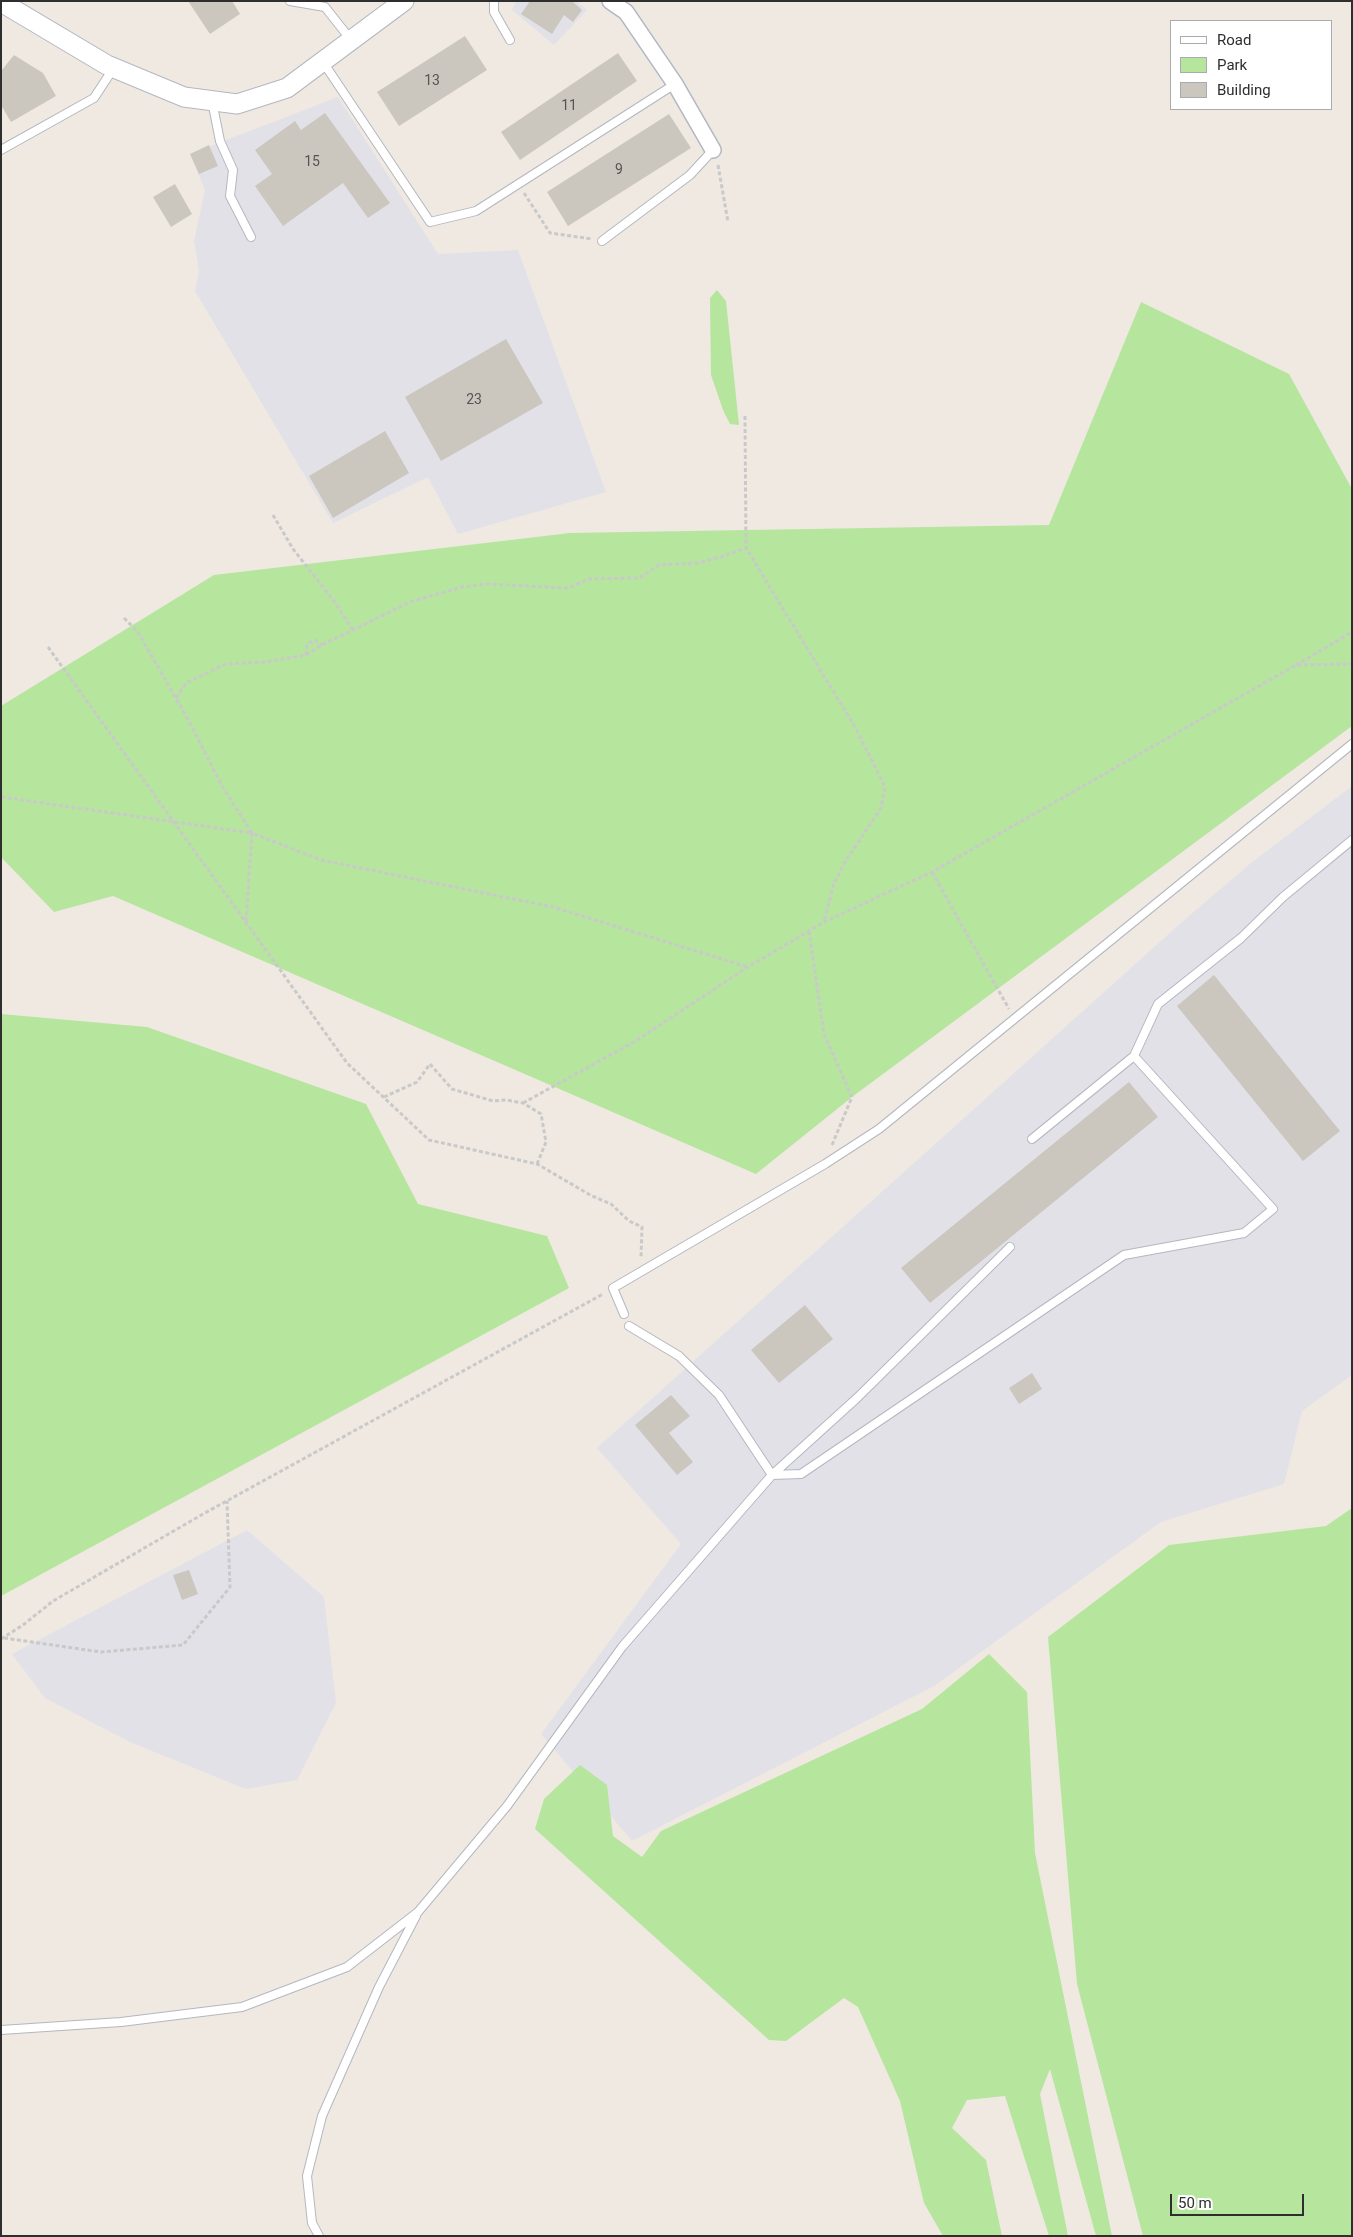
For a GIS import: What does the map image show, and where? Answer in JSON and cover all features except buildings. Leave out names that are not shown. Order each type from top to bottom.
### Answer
[{"type":"street","points":[[1,2],[114,67],[184,97],[237,104],[287,88],[404,1]]},
{"type":"street","points":[[610,1],[626,12],[675,84],[713,150]]},
{"type":"lane","points":[[290,1],[326,7],[351,40]]},
{"type":"lane","points":[[494,1],[494,12],[510,40]]},
{"type":"lane","points":[[323,62],[430,222],[476,211],[675,84]]},
{"type":"lane","points":[[1,150],[94,98],[114,67]]},
{"type":"lane","points":[[212,101],[220,141],[234,170],[230,196],[251,237]]},
{"type":"lane","points":[[602,240],[690,175],[713,150]]},
{"type":"lane","points":[[624,1314],[613,1288],[825,1164],[879,1129],[1352,744]]},
{"type":"lane","points":[[1032,1139],[1134,1056],[1158,1004],[1241,938],[1283,897],[1352,840]]},
{"type":"lane","points":[[772,1475],[801,1474],[1124,1255],[1244,1233],[1273,1209],[1134,1056]]},
{"type":"lane","points":[[1,2030],[121,2022],[242,2007],[347,1968],[418,1912],[507,1806],[622,1647],[772,1475],[857,1398],[1010,1247]]},
{"type":"lane","points":[[629,1326],[679,1356],[719,1395],[772,1475]]},
{"type":"lane","points":[[319,2236],[312,2223],[307,2176],[322,2116],[379,1988],[418,1912]]},
{"type":"path","points":[[713,150],[721,174],[728,222]]},
{"type":"path","points":[[518,184],[550,234],[602,240]]},
{"type":"path","points":[[744,416],[746,548],[855,727],[885,787],[881,808],[845,862],[834,883],[824,922]]},
{"type":"path","points":[[273,516],[293,549],[334,601],[353,630]]},
{"type":"path","points":[[176,698],[186,683],[226,664],[265,662],[306,655],[322,645],[410,602],[462,587],[487,584],[568,588],[589,579],[639,578],[659,565],[698,563],[746,548]]},
{"type":"path","points":[[124,618],[138,632],[176,698],[222,786],[252,833],[246,922]]},
{"type":"path","points":[[523,1103],[634,1042],[748,967],[824,922],[932,872],[1352,632]]},
{"type":"path","points":[[306,655],[307,644],[315,640],[322,645]]},
{"type":"path","points":[[48,647],[347,1063],[428,1140],[537,1164],[592,1196],[611,1204],[629,1221],[642,1227],[641,1258],[628,1279]]},
{"type":"path","points":[[1296,665],[1352,664]]},
{"type":"path","points":[[1,797],[252,833],[320,860],[553,907],[748,967]]},
{"type":"path","points":[[932,872],[1015,1019]]},
{"type":"path","points":[[810,931],[824,1034],[852,1096],[825,1164]]},
{"type":"path","points":[[384,1097],[417,1082],[430,1064],[452,1089],[493,1101],[523,1103],[541,1114],[546,1142],[537,1164]]},
{"type":"path","points":[[2,1638],[24,1625],[53,1601],[227,1501],[613,1288]]},
{"type":"path","points":[[2,1638],[101,1652],[183,1645],[230,1587],[227,1501]]},
{"type":"shaded area","points":[[516,1],[576,1],[587,10],[554,45],[512,10]]},
{"type":"shaded area","points":[[338,97],[438,254],[518,250],[606,492],[458,534],[428,477],[333,523],[195,291],[199,271],[194,241],[205,190],[190,154]]},
{"type":"shaded area","points":[[1352,786],[1352,1375],[1302,1411],[1284,1484],[1161,1522],[934,1686],[632,1841],[541,1734],[681,1544],[597,1448],[1182,922],[1251,863]]},
{"type":"shaded area","points":[[247,1530],[324,1597],[336,1703],[297,1780],[246,1789],[130,1742],[45,1698],[12,1654]]},
{"type":"green space","points":[[717,290],[726,301],[739,425],[730,424],[711,375],[710,298]]},
{"type":"green space","points":[[1141,302],[1289,374],[1352,489],[1352,726],[852,1097],[756,1174],[113,896],[54,912],[1,857],[1,706],[214,575],[570,533],[1049,525]]},
{"type":"green space","points":[[1,1014],[147,1027],[366,1104],[418,1204],[547,1236],[569,1288],[1,1596]]},
{"type":"green space","points":[[1352,1508],[1352,2236],[1143,2236],[1077,1984],[1048,1637],[1169,1545],[1326,1526]]},
{"type":"green space","points":[[989,1654],[1027,1692],[1035,1853],[1112,2236],[1096,2236],[1050,2069],[1040,2094],[1068,2236],[1049,2236],[1005,2096],[967,2100],[952,2128],[986,2160],[1002,2236],[943,2236],[924,2203],[900,2101],[858,2007],[844,1998],[786,2041],[769,2040],[535,1829],[544,1799],[580,1765],[607,1785],[613,1836],[642,1857],[661,1831],[922,1709]]}]
